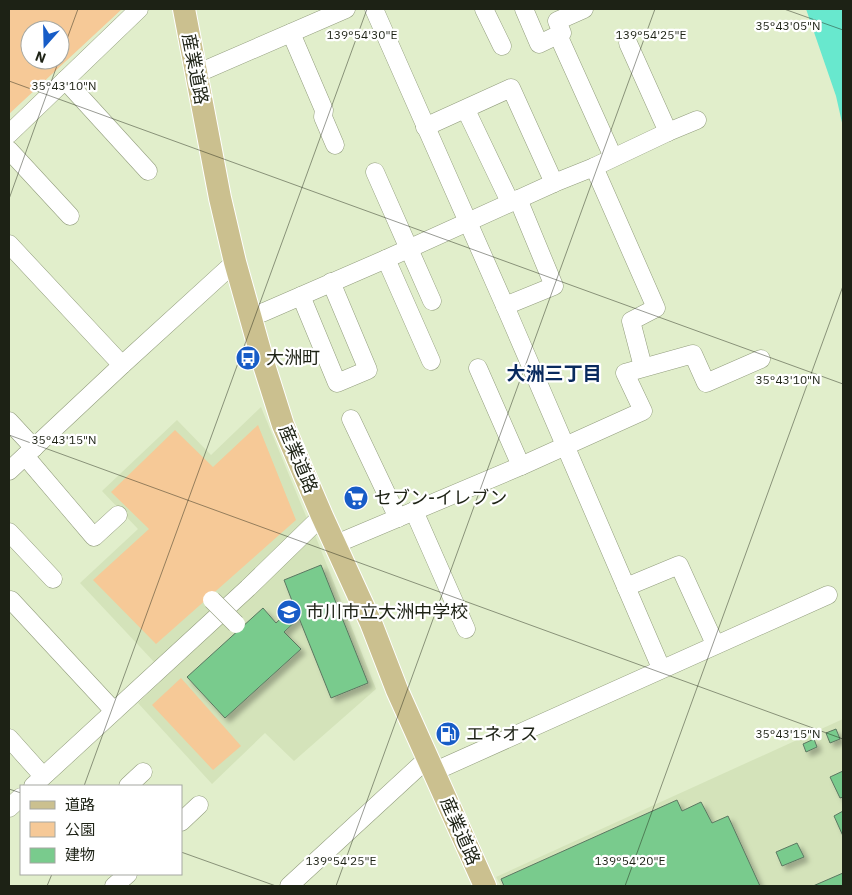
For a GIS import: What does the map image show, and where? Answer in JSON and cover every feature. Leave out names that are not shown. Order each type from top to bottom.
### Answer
[{"type":"main road","name":"産業道路","points":[[184,9],[220,198],[235,262],[284,425],[322,516],[371,623],[397,690],[485,886]]},
{"type":"street","points":[[9,134],[140,9]]},
{"type":"street","points":[[196,74],[291,33],[307,16],[346,9]]},
{"type":"street","points":[[374,9],[505,306],[661,668]]},
{"type":"street","points":[[484,9],[502,46]]},
{"type":"street","points":[[524,9],[539,44],[562,33],[557,21],[584,9]]},
{"type":"street","points":[[291,33],[324,110],[323,117],[336,145]]},
{"type":"street","points":[[558,35],[613,157]]},
{"type":"street","points":[[628,43],[668,132]]},
{"type":"street","points":[[65,80],[148,171]]},
{"type":"street","points":[[426,127],[511,88],[554,183]]},
{"type":"street","points":[[466,110],[514,201],[554,286],[505,306]]},
{"type":"street","points":[[250,316],[264,312],[386,259],[697,120]]},
{"type":"street","points":[[9,150],[70,216]]},
{"type":"street","points":[[594,167],[656,308],[631,320],[642,367]]},
{"type":"street","points":[[375,172],[432,301]]},
{"type":"street","points":[[9,244],[122,365]]},
{"type":"street","points":[[386,259],[431,361]]},
{"type":"street","points":[[9,471],[235,262]]},
{"type":"street","points":[[301,296],[337,383],[368,370],[331,282]]},
{"type":"street","points":[[336,544],[521,466],[643,411],[626,373],[693,354],[706,383],[761,359]]},
{"type":"street","points":[[478,368],[521,466]]},
{"type":"street","points":[[351,419],[406,515],[466,629]]},
{"type":"street","points":[[9,421],[29,452],[94,537],[118,516]]},
{"type":"street","points":[[9,738],[38,783],[248,588],[322,516]]},
{"type":"street","points":[[9,532],[54,579]]},
{"type":"street","points":[[626,586],[679,565],[715,644]]},
{"type":"street","points":[[289,886],[430,765],[661,668],[828,594]]},
{"type":"street","points":[[9,602],[11,600],[114,711]]},
{"type":"street","points":[[212,600],[236,624]]},
{"type":"street","points":[[129,785],[143,772]]},
{"type":"street","points":[[9,808],[20,798]]},
{"type":"street","points":[[182,821],[199,805]]},
{"type":"shaded area","points":[[261,407],[308,521],[156,664],[80,583],[138,529],[102,491],[177,420],[211,455]]},
{"type":"shaded area","name":"市川市立大洲中学校","points":[[315,535],[376,689],[294,761],[265,733],[212,784],[138,703]]},
{"type":"shaded area","points":[[843,719],[843,886],[501,886],[496,877]]},
{"type":"green space","points":[[9,9],[122,9],[70,57],[70,20],[20,20],[20,70],[56,70],[9,114]]},
{"type":"green space","points":[[258,425],[296,520],[156,644],[93,580],[149,529],[111,492],[175,430],[213,467]]},
{"type":"green space","points":[[181,678],[241,746],[213,770],[152,705]]},
{"type":"water","points":[[806,9],[843,9],[843,127],[836,96]]},
{"type":"building","points":[[321,565],[368,683],[331,698],[299,618],[284,632],[301,649],[225,718],[187,677],[263,608],[276,623],[294,606],[284,580]]},
{"type":"building","points":[[836,729],[840,739],[830,743],[826,733]]},
{"type":"building","points":[[814,739],[817,747],[806,752],[803,744]]},
{"type":"building","points":[[843,771],[843,797],[840,798],[830,777]]},
{"type":"building","points":[[677,800],[682,811],[701,802],[712,823],[728,816],[760,886],[504,886],[501,879]]},
{"type":"building","points":[[843,811],[843,836],[834,816]]},
{"type":"building","points":[[797,843],[804,857],[782,866],[776,852]]},
{"type":"building","points":[[843,873],[843,886],[813,886]]},
{"type":"place","name":"大洲町","points":[[248,358]]},
{"type":"place","name":"セブン-イレブン","points":[[356,498]]},
{"type":"place","name":"市川市立大洲中学校","points":[[289,612]]},
{"type":"place","name":"エネオス","points":[[448,734]]},
{"type":"district","name":"大洲三丁目","points":[[554,373]]}]
